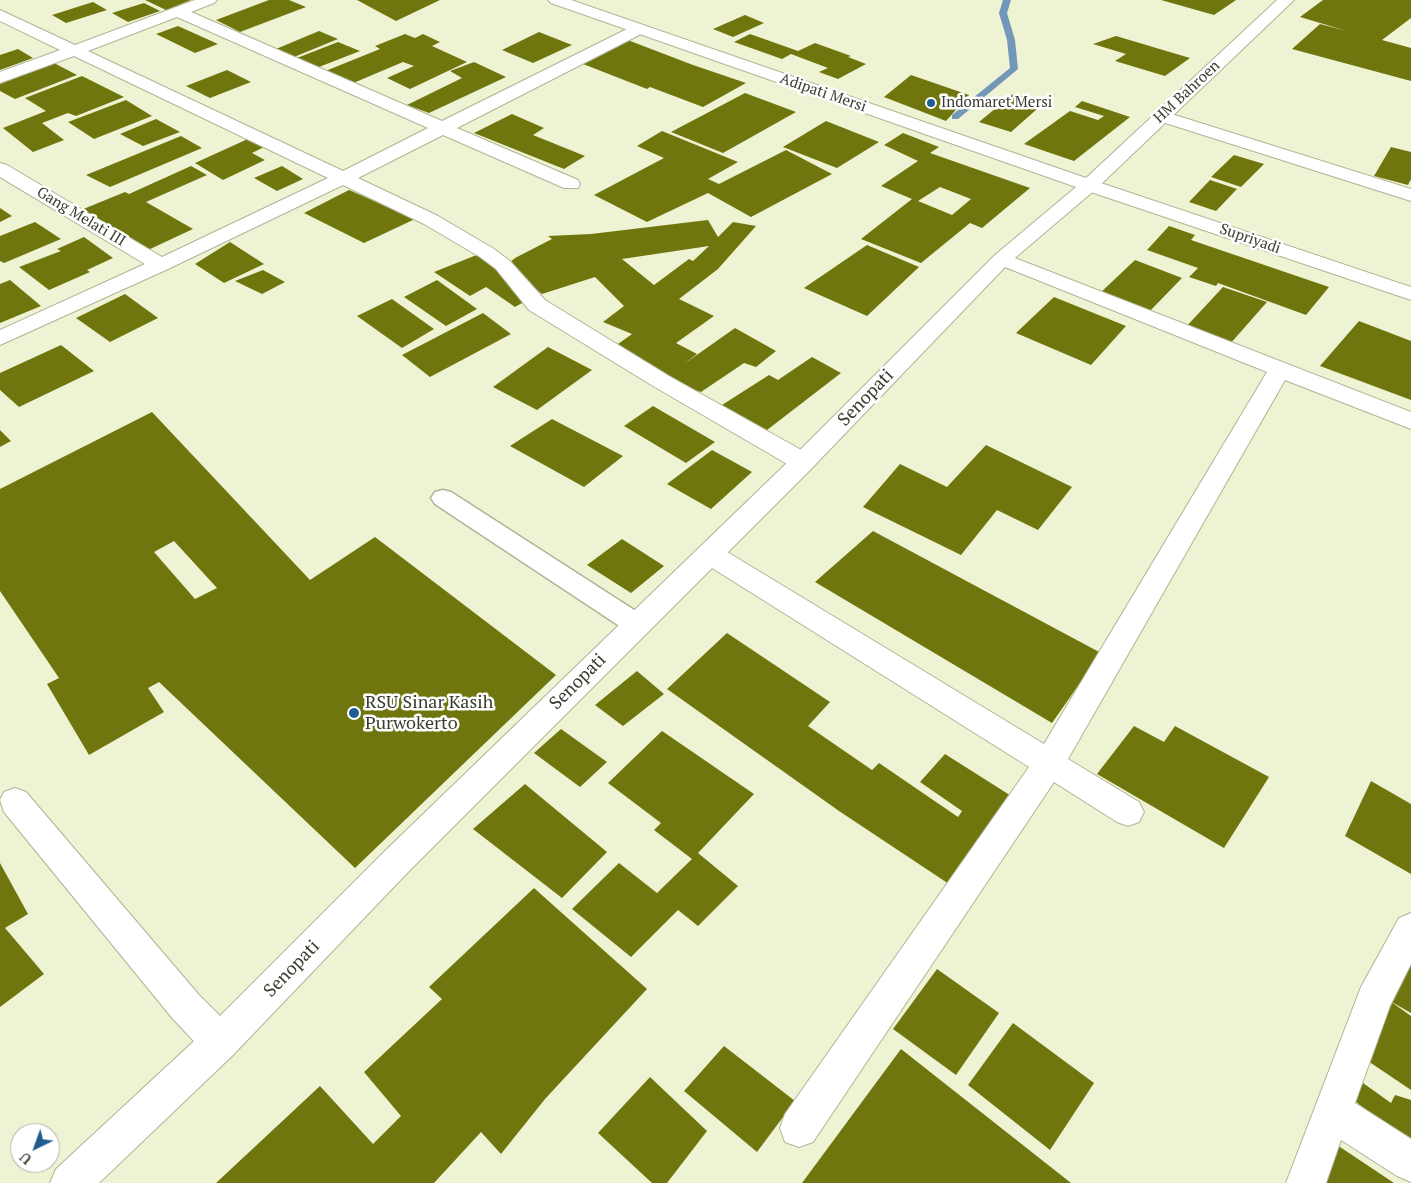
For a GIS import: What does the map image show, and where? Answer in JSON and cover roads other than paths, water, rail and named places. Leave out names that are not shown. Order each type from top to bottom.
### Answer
[{"type":"street","points":[[0,78],[209,0]]},
{"type":"street","name":"Adipati Mersi","points":[[556,0],[1089,185]]},
{"type":"street","name":"HM Bahroen","points":[[1089,185],[1286,0]]},
{"type":"street","points":[[178,12],[571,184]]},
{"type":"street","points":[[0,15],[432,220],[487,252],[503,265],[537,305],[653,376],[803,462]]},
{"type":"street","points":[[0,338],[162,266],[444,128],[638,29]]},
{"type":"street","points":[[1162,116],[1411,195]]},
{"type":"street","name":"Gang Melati III","points":[[0,170],[162,266]]},
{"type":"street","name":"Senopati","points":[[70,1183],[220,1042],[399,859],[636,624],[803,462],[1002,259],[1089,185]]},
{"type":"street","name":"Supriyadi","points":[[1089,185],[1411,294]]},
{"type":"street","points":[[1002,259],[1411,421]]},
{"type":"street","points":[[799,1128],[1049,764],[1280,369]]},
{"type":"street","points":[[710,554],[1128,812]]},
{"type":"street","points":[[15,802],[186,1007],[220,1042]]},
{"type":"street","points":[[1306,1183],[1374,999],[1411,929]]},
{"type":"street","points":[[1333,1112],[1411,1162]]},
{"type":"lane","points":[[443,498],[636,624]]},
{"type":"waterway","points":[[955,117],[1014,69],[1011,40],[1003,13],[1007,0]]},
{"type":"place","name":"Indomaret Mersi","points":[[931,103]]},
{"type":"place","name":"RSU Sinar Kasih Purwokerto","points":[[354,713]]}]
